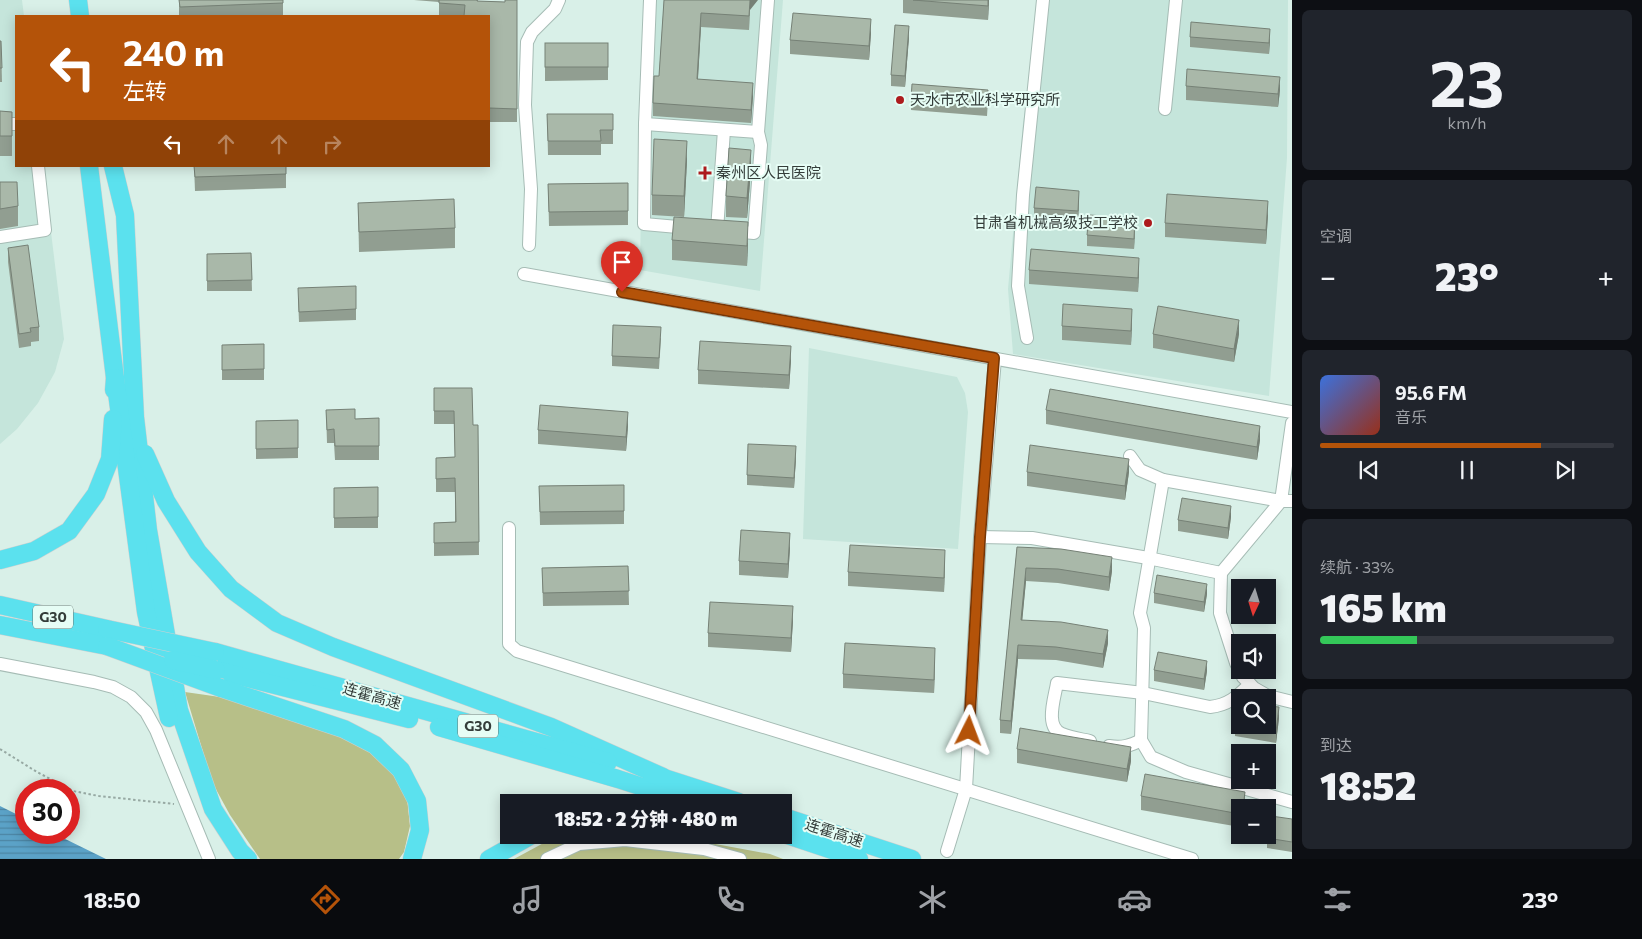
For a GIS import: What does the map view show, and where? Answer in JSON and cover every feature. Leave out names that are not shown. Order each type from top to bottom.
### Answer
[{"type":"highway","points":[[67,0],[69,15]]},
{"type":"highway","points":[[78,0],[80,15]]},
{"type":"highway","points":[[89,167],[146,612],[169,716],[190,782],[209,827],[236,859]]},
{"type":"highway","points":[[113,167],[125,215],[135,417],[148,530],[179,710],[213,810],[240,851],[248,859]]},
{"type":"highway","points":[[0,560],[34,551],[69,531],[96,494],[110,459],[115,378]]},
{"type":"highway","points":[[135,417],[145,455],[166,501],[198,552],[231,590],[277,623],[333,648],[551,727],[663,777]]},
{"type":"highway","name":"连霍高速","points":[[0,605],[106,629],[664,794]]},
{"type":"highway","name":"连霍高速","points":[[0,625],[107,646],[215,661],[663,777],[715,794]]},
{"type":"highway","points":[[107,646],[221,688],[344,729],[375,745],[401,770],[417,800],[420,830],[412,859]]},
{"type":"highway","name":"连霍高速","points":[[792,820],[912,859]]},
{"type":"highway","name":"连霍高速","points":[[792,837],[859,859]]},
{"type":"highway","points":[[489,859],[516,844]]},
{"type":"street","points":[[529,245],[531,189],[525,105],[527,42],[532,32],[555,9],[559,0]]},
{"type":"street","points":[[650,0],[645,124],[644,224],[754,233],[761,145],[758,132],[768,0]]},
{"type":"street","points":[[1027,338],[1018,286],[1023,195],[1043,0]]},
{"type":"street","points":[[1165,109],[1176,0]]},
{"type":"street","points":[[0,124],[15,124]]},
{"type":"street","points":[[645,124],[758,132]]},
{"type":"street","points":[[708,229],[724,130]]},
{"type":"street","points":[[0,238],[45,230],[38,167]]},
{"type":"street","points":[[524,274],[1292,412]]},
{"type":"street","points":[[947,851],[966,789],[980,537],[994,358]]},
{"type":"street","points":[[1292,423],[1287,501],[1221,573],[1220,613],[1236,663],[1243,677],[1268,696],[1292,702]]},
{"type":"street","points":[[1130,456],[1140,470],[1163,480],[1287,501]]},
{"type":"street","points":[[1163,480],[1140,613],[1144,628],[1141,740],[1151,757],[1186,772],[1292,802]]},
{"type":"street","points":[[509,528],[509,644],[517,651],[1192,859]]},
{"type":"street","points":[[980,537],[1032,538],[1221,573]]},
{"type":"street","points":[[0,664],[94,682],[113,687],[131,697],[146,712],[156,730],[209,859]]},
{"type":"street","points":[[1141,740],[1120,748],[1057,731],[1052,721],[1052,716],[1057,683],[1143,693],[1210,707],[1230,702],[1250,684]]},
{"type":"street","points":[[547,859],[579,844],[625,840],[704,849],[740,859]]},
{"type":"path","points":[[0,749],[37,772],[73,790],[99,796],[187,806]]},
{"type":"shaded area","points":[[0,0],[22,0],[24,15],[15,15],[15,167],[43,167],[64,339],[55,372],[38,403],[17,429],[0,444]]},
{"type":"shaded area","name":"秦州区人民医院","points":[[644,0],[783,0],[760,291],[640,270]]},
{"type":"shaded area","name":"甘肃省机械高级技工学校","points":[[1039,0],[1288,0],[1287,158],[1269,396],[1013,354],[1008,289],[1023,123]]},
{"type":"shaded area","points":[[809,348],[957,377],[965,393],[968,412],[958,549],[803,539]]},
{"type":"green space","points":[[185,692],[220,697],[343,736],[377,754],[395,774],[407,798],[410,826],[404,852],[399,859],[260,859],[230,815],[212,782]]},
{"type":"green space","points":[[542,844],[716,844],[770,854],[783,859],[514,859]]},
{"type":"water","points":[[0,806],[15,814],[15,844],[75,844],[106,859],[0,859]]},
{"type":"building","points":[[179,0],[283,0],[283,3],[180,7]]},
{"type":"building","points":[[439,0],[505,2],[505,0],[517,0],[517,109],[490,108],[490,15],[464,15],[465,5],[439,3]]},
{"type":"building","points":[[664,0],[750,0],[749,16],[701,13],[697,79],[753,83],[751,110],[653,103],[654,76],[659,76]]},
{"type":"building","points":[[913,0],[988,0],[988,6]]},
{"type":"building","points":[[793,13],[871,19],[869,46],[790,40]]},
{"type":"building","points":[[1191,22],[1270,29],[1269,43],[1190,37]]},
{"type":"building","points":[[895,25],[909,26],[905,76],[891,75]]},
{"type":"building","points":[[1,41],[2,68],[0,68]]},
{"type":"building","points":[[545,43],[608,43],[608,67],[545,67]]},
{"type":"building","points":[[1187,69],[1280,77],[1278,94],[1186,86]]},
{"type":"building","points":[[912,84],[988,90],[987,105],[911,99]]},
{"type":"building","points":[[0,111],[12,112],[12,136],[0,136]]},
{"type":"building","points":[[547,114],[613,114],[613,130],[600,130],[601,141],[548,141]]},
{"type":"building","points":[[654,139],[687,141],[684,196],[652,195]]},
{"type":"building","points":[[729,148],[751,150],[747,198],[726,196]]},
{"type":"building","points":[[194,167],[286,167],[286,174],[195,177]]},
{"type":"building","points":[[0,182],[17,182],[18,206],[0,209]]},
{"type":"building","points":[[628,183],[628,211],[549,212],[548,184]]},
{"type":"building","points":[[1036,187],[1079,191],[1078,211],[1034,208]]},
{"type":"building","points":[[1167,194],[1268,201],[1266,230],[1165,223]]},
{"type":"building","points":[[454,199],[455,228],[359,232],[358,203]]},
{"type":"building","points":[[1089,215],[1135,218],[1134,239],[1087,235]]},
{"type":"building","points":[[674,217],[748,222],[747,246],[672,240]]},
{"type":"building","points":[[28,245],[39,327],[30,328],[31,332],[19,334],[8,248]]},
{"type":"building","points":[[1031,249],[1139,258],[1138,278],[1029,270]]},
{"type":"building","points":[[251,253],[252,280],[207,281],[207,254]]},
{"type":"building","points":[[356,286],[356,309],[299,312],[298,288]]},
{"type":"building","points":[[1063,304],[1132,309],[1131,331],[1062,326]]},
{"type":"building","points":[[1158,306],[1239,320],[1234,349],[1153,334]]},
{"type":"building","points":[[613,325],[661,327],[659,358],[612,356]]},
{"type":"building","points":[[700,341],[791,346],[789,375],[698,370]]},
{"type":"building","points":[[264,344],[264,369],[222,370],[222,345]]},
{"type":"building","points":[[434,388],[472,388],[473,425],[478,425],[479,542],[434,543],[434,523],[456,522],[455,478],[436,479],[436,458],[455,457],[454,411],[434,411]]},
{"type":"building","points":[[1050,389],[1260,426],[1257,447],[1046,410]]},
{"type":"building","points":[[540,405],[628,412],[626,437],[538,430]]},
{"type":"building","points":[[355,409],[355,419],[379,418],[379,446],[335,446],[334,429],[327,430],[326,410]]},
{"type":"building","points":[[298,420],[298,448],[256,449],[256,421]]},
{"type":"building","points":[[748,444],[796,446],[794,478],[747,475]]},
{"type":"building","points":[[1030,445],[1129,459],[1125,486],[1027,472]]},
{"type":"building","points":[[624,485],[624,511],[540,512],[539,486]]},
{"type":"building","points":[[378,487],[378,517],[334,518],[334,488]]},
{"type":"building","points":[[1182,498],[1231,506],[1228,528],[1178,520]]},
{"type":"building","points":[[741,530],[790,533],[788,564],[739,561]]},
{"type":"building","points":[[850,545],[945,550],[944,578],[848,572]]},
{"type":"building","points":[[1017,547],[1061,549],[1112,557],[1109,577],[1058,569],[1026,568],[1021,620],[1061,622],[1108,630],[1103,654],[1056,647],[1018,645],[1011,721],[1000,720]]},
{"type":"building","points":[[628,566],[629,591],[543,593],[542,568]]},
{"type":"building","points":[[1157,575],[1207,584],[1204,602],[1154,593]]},
{"type":"building","points":[[710,602],[793,606],[791,638],[708,633]]},
{"type":"building","points":[[845,643],[935,648],[934,680],[843,674]]},
{"type":"building","points":[[1158,652],[1207,661],[1204,679],[1154,670]]},
{"type":"building","points":[[1276,707],[1279,707],[1276,732]]},
{"type":"building","points":[[1020,728],[1131,747],[1127,769],[1017,749]]},
{"type":"building","points":[[1145,774],[1245,792],[1244,799],[1231,799],[1231,812],[1141,796]]},
{"type":"building","points":[[1276,817],[1292,819],[1292,842],[1276,839]]},
{"type":"place","name":"天水市农业科学研究所","points":[[900,100]]},
{"type":"place","name":"秦州区人民医院","points":[[705,173]]},
{"type":"place","name":"甘肃省机械高级技工学校","points":[[1148,223]]},
{"type":"route","points":[[622,292],[994,358],[980,537],[969,731]]}]
